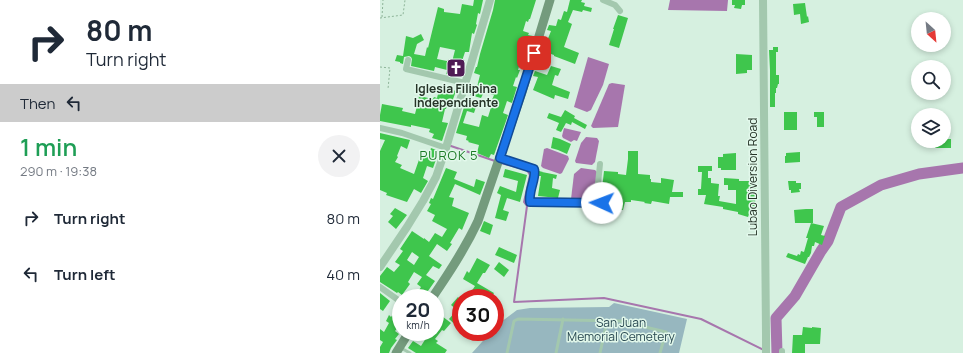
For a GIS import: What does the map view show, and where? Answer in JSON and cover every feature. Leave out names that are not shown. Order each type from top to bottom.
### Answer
[{"type":"main road","points":[[438,289],[472,235],[478,222],[522,92],[550,0]]},
{"type":"main road","points":[[398,350],[404,341]]},
{"type":"street","points":[[381,263],[407,227],[436,177],[490,0]]},
{"type":"street","points":[[603,0],[615,5],[620,11]]},
{"type":"street","name":"Lubao Diversion Road","points":[[763,0],[766,353]]},
{"type":"street","points":[[408,60],[406,69],[465,83]]},
{"type":"street","points":[[380,128],[402,133],[446,148]]},
{"type":"street","points":[[498,162],[534,169],[535,182],[529,200],[530,202],[599,203],[600,164]]},
{"type":"street","points":[[380,287],[392,296]]},
{"type":"lane","points":[[507,353],[514,321],[518,319],[563,319],[620,321],[666,332],[660,353]]},
{"type":"lane","points":[[556,353],[563,319]]},
{"type":"lane","points":[[600,353],[607,321]]},
{"type":"lane","points":[[398,350],[410,353]]},
{"type":"path","points":[[382,17],[383,0]]},
{"type":"path","points":[[380,18],[403,16],[404,0]]},
{"type":"path","points":[[380,68],[390,68],[388,89]]},
{"type":"green space","name":"San Juan Memorial Cemetery","points":[[614,303],[687,319],[679,353],[472,353],[483,341],[504,341],[504,320],[517,310],[530,308],[609,307]]},
{"type":"shaded area","points":[[670,0],[728,0],[727,11],[668,10]]},
{"type":"shaded area","points":[[588,57],[609,64],[603,85],[591,110],[587,112],[574,107]]},
{"type":"shaded area","points":[[609,84],[625,85],[618,127],[593,128],[591,126]]},
{"type":"shaded area","points":[[564,128],[581,132],[577,141],[574,140],[571,142],[563,138]]},
{"type":"shaded area","points":[[586,137],[597,138],[599,141],[595,162],[592,165],[576,163],[575,161],[581,143]]},
{"type":"shaded area","points":[[547,148],[568,156],[569,159],[562,173],[560,174],[541,166],[544,149]]},
{"type":"shaded area","points":[[581,168],[595,170],[597,172],[593,200],[571,199],[574,174]]},
{"type":"building","points":[[474,0],[483,0],[480,14],[478,13],[477,25],[474,34],[472,33],[469,52],[465,52],[461,64],[465,65],[462,74],[456,73],[456,76],[446,74],[447,70],[435,67],[434,71],[411,66],[412,59],[409,56],[404,57],[403,64],[395,61],[397,55],[403,56],[406,36],[413,38],[421,34],[424,40],[417,44],[414,54],[425,56],[438,7],[444,9],[444,12],[460,14],[462,4],[473,6]],"holes":[[[440,47],[455,50],[452,62],[437,59]]]},
{"type":"building","points":[[495,0],[536,0],[530,19],[528,22],[526,21],[523,31],[529,33],[528,35],[533,36],[528,51],[524,49],[518,70],[520,70],[513,86],[517,87],[512,103],[507,101],[503,113],[508,115],[494,155],[491,154],[489,158],[477,153],[479,145],[468,142],[469,141],[466,140],[467,136],[456,133],[465,104],[476,107],[474,113],[467,111],[463,123],[479,127],[482,115],[488,117],[493,101],[494,95],[484,92],[481,98],[470,95],[473,85],[477,87],[480,75],[474,73],[477,67]]},
{"type":"building","points":[[570,0],[582,0],[581,2],[585,3],[584,6],[592,8],[591,12],[573,10],[568,22],[572,24],[564,47],[579,53],[575,64],[542,51],[544,47],[542,47],[544,40],[547,41],[551,31],[547,30],[549,25],[556,26],[558,19],[561,20],[564,11],[567,12]]},
{"type":"building","points":[[732,0],[745,0],[745,5],[742,5],[741,9],[734,8],[735,5],[732,5]]},
{"type":"building","points":[[805,3],[809,22],[801,24],[800,14],[794,15],[793,4]]},
{"type":"building","points":[[618,15],[628,18],[619,48],[609,45]]},
{"type":"building","points":[[773,47],[778,47],[778,52],[776,52],[776,75],[779,75],[779,84],[775,93],[775,107],[770,107],[769,50],[773,50]]},
{"type":"building","points":[[736,54],[752,55],[752,70],[747,70],[747,73],[736,74]]},
{"type":"building","points":[[551,66],[561,69],[558,76],[555,75],[552,85],[570,92],[568,99],[555,95],[554,99],[533,90],[538,77],[533,76],[535,71],[547,75]]},
{"type":"building","points":[[440,86],[456,91],[452,102],[448,101],[445,109],[442,122],[448,123],[442,141],[432,138],[434,134],[429,132],[430,129],[380,121],[382,104],[403,108],[402,111],[415,114],[419,96],[433,99],[434,97],[437,98]]},
{"type":"building","points":[[565,110],[575,116],[574,118],[587,125],[585,129],[572,122],[571,125],[566,123],[561,132],[556,130],[559,123],[547,118],[549,113],[561,117]]},
{"type":"building","points":[[784,112],[797,112],[797,130],[784,130]]},
{"type":"building","points":[[814,112],[824,112],[824,127],[817,127],[817,117],[814,117]]},
{"type":"building","points":[[380,133],[410,140],[407,149],[401,146],[395,162],[402,165],[400,168],[414,174],[421,154],[428,157],[431,148],[439,151],[433,168],[427,166],[423,178],[428,181],[421,193],[414,189],[407,202],[386,195],[387,193],[380,190],[380,151],[385,140],[380,139]]},
{"type":"building","points":[[553,137],[571,144],[567,154],[551,148]]},
{"type":"building","points":[[628,151],[638,151],[638,174],[650,175],[651,182],[661,183],[661,178],[674,180],[672,192],[683,192],[683,197],[670,197],[669,204],[652,201],[651,204],[631,200],[631,202],[625,202],[623,210],[613,210],[609,207],[603,207],[606,206],[605,199],[601,198],[604,171],[618,172],[618,174],[626,175]]},
{"type":"building","points":[[800,152],[800,162],[785,163],[786,153]]},
{"type":"building","points":[[736,153],[736,170],[721,170],[721,168],[718,168],[718,157],[723,157],[723,154]]},
{"type":"building","points":[[698,166],[712,166],[712,171],[708,171],[708,178],[711,178],[711,183],[719,184],[719,201],[736,204],[736,190],[728,190],[728,185],[724,185],[724,178],[739,179],[739,181],[756,181],[755,206],[752,206],[748,217],[738,214],[738,212],[723,209],[723,207],[704,204],[706,195],[698,195],[698,189],[701,189],[702,172],[698,172]]},
{"type":"building","points":[[446,168],[457,172],[454,179],[474,187],[476,179],[485,182],[480,195],[455,184],[449,197],[454,198],[452,206],[469,213],[462,230],[459,228],[447,251],[437,244],[429,256],[442,265],[439,269],[433,266],[426,275],[435,281],[429,289],[420,289],[421,287],[417,284],[422,277],[414,272],[408,282],[410,284],[406,289],[392,290],[380,282],[380,276],[387,267],[394,272],[400,265],[395,262],[403,251],[400,249],[412,231],[429,242],[435,233],[442,237],[447,229],[432,221],[435,215],[427,211],[431,204],[429,203],[431,198],[433,199]],"holes":[[[412,252],[419,257],[414,265],[407,260]]]},
{"type":"building","points":[[505,169],[527,175],[520,202],[507,198],[503,210],[509,212],[506,221],[495,218],[501,195],[497,193],[500,186],[516,192],[518,181],[503,177]]},
{"type":"building","points":[[539,171],[557,175],[556,179],[553,178],[552,188],[560,190],[558,198],[538,196],[541,176],[539,176]]},
{"type":"building","points":[[788,181],[796,181],[796,183],[801,183],[801,189],[799,189],[800,192],[791,193],[791,190],[789,190]]},
{"type":"building","points":[[395,208],[407,215],[396,229],[388,222],[393,216],[390,214]]},
{"type":"building","points":[[813,209],[813,223],[795,223],[794,210]]},
{"type":"building","points":[[484,221],[493,225],[490,235],[480,231]]},
{"type":"building","points":[[811,223],[824,226],[821,235],[825,236],[822,245],[815,242],[805,264],[786,257],[788,253],[797,256],[798,254],[800,255],[801,251],[804,252],[808,238],[806,238]]},
{"type":"building","points":[[499,247],[517,255],[514,263],[495,255]]},
{"type":"building","points":[[477,258],[490,265],[477,283],[487,289],[473,289],[475,286],[463,279],[467,271],[469,273]]},
{"type":"building","points":[[499,262],[509,270],[504,277],[494,269]]},
{"type":"building","points":[[380,293],[390,301],[383,311],[380,309]]},
{"type":"building","points":[[389,315],[391,317],[392,316],[392,341],[396,341],[389,353],[380,353],[380,347],[383,342],[380,340],[380,329],[384,332],[389,323],[386,321]]},
{"type":"building","points":[[444,318],[451,323],[444,331]]},
{"type":"building","points":[[803,327],[821,328],[820,344],[805,344],[805,353],[792,353],[793,335],[802,335]]},
{"type":"building","points":[[413,341],[421,346],[424,341],[438,341],[436,343],[447,350],[445,353],[416,353],[408,348]]},
{"type":"waterway","points":[[448,145],[495,161]]},
{"type":"waterway","points":[[501,163],[527,170],[530,175],[524,202],[527,206],[514,302],[604,298],[701,319],[764,350]]},
{"type":"waterway","points":[[777,353],[776,318],[795,296],[828,241],[841,207],[881,185],[919,174],[963,168]]},
{"type":"place","name":"Iglesia Filipina Independiente","points":[[456,68]]},
{"type":"district","name":"PUROK 5","points":[[449,155]]},
{"type":"route","points":[[534,53],[500,158],[534,169],[535,172],[532,181],[530,202],[602,203]]}]
